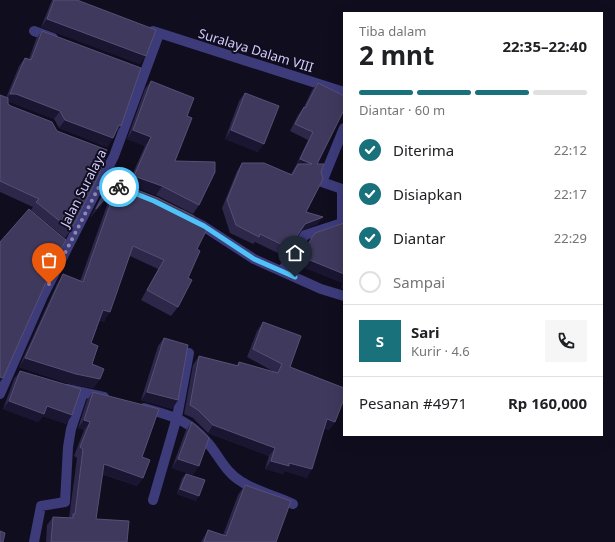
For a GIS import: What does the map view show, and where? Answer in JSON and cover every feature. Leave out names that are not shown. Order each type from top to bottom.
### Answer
[{"type":"street","name":"Suralaya Dalam VIII","points":[[145,28],[159,34],[343,92]]},
{"type":"street","points":[[34,31],[63,42]]},
{"type":"street","name":"Jalan Suralaya","points":[[0,394],[13,372],[64,246],[105,182],[141,72],[159,34]]},
{"type":"street","points":[[282,271],[305,235],[342,223],[342,188],[322,182],[343,130]]},
{"type":"street","points":[[101,151],[114,156]]},
{"type":"street","points":[[168,208],[204,226],[254,259],[321,289],[343,296]]},
{"type":"street","points":[[153,500],[177,417],[189,353]]},
{"type":"street","points":[[54,385],[116,400]]},
{"type":"street","points":[[34,542],[41,506],[65,502],[68,447],[71,428],[83,393]]},
{"type":"street","points":[[131,405],[177,417],[188,423],[208,443],[223,465],[241,482],[293,504]]},
{"type":"building","points":[[54,0],[77,0],[156,30],[146,56],[47,19]]},
{"type":"building","points":[[42,31],[141,68],[121,126],[119,125],[113,138],[65,120],[60,111],[16,94],[10,94],[25,58],[31,60]]},
{"type":"building","points":[[151,81],[194,98],[187,116],[192,118],[175,161],[215,162],[215,172],[199,205],[162,186],[134,176],[151,137],[133,130]]},
{"type":"building","points":[[318,83],[343,96],[343,112],[317,164],[324,164],[321,172],[323,179],[306,212],[323,217],[305,224],[289,248],[260,234],[259,237],[236,225],[227,200],[242,163],[264,163],[292,175],[298,164],[312,164],[300,159],[313,132],[295,124],[304,107],[305,108]]},
{"type":"building","points":[[245,93],[279,106],[264,144],[231,130]]},
{"type":"building","points":[[0,95],[8,98],[8,104],[11,106],[52,122],[57,131],[107,150],[99,175],[71,230],[36,202],[39,199],[0,181]]},
{"type":"building","points":[[111,180],[158,198],[194,216],[191,222],[207,229],[197,249],[200,251],[188,278],[192,280],[178,307],[147,290],[164,260],[133,246],[110,312],[103,310],[91,343],[98,346],[92,364],[104,369],[100,379],[76,374],[25,358],[63,274],[83,282],[117,185],[96,209]]},
{"type":"building","points":[[29,209],[66,240],[61,249],[46,267],[52,269],[3,378],[0,377],[0,242]]},
{"type":"building","points":[[343,223],[343,274],[300,256],[315,233]]},
{"type":"building","points":[[263,322],[301,336],[290,367],[343,388],[343,402],[335,422],[327,419],[312,469],[289,463],[289,466],[271,461],[275,448],[213,425],[198,410],[190,405],[199,356],[238,366],[239,362],[278,373],[282,364],[253,349]]},
{"type":"building","points":[[164,338],[188,345],[178,400],[147,392]]},
{"type":"building","points":[[20,371],[81,389],[72,415],[47,406],[44,414],[9,401]]},
{"type":"building","points":[[93,392],[159,409],[142,457],[150,460],[143,478],[104,464],[96,519],[129,521],[127,542],[51,542],[53,517],[73,518],[73,514],[75,514],[83,449],[80,447],[90,422],[84,420]]},
{"type":"building","points":[[192,422],[209,438],[199,466],[178,459]]},
{"type":"building","points":[[186,474],[205,480],[199,496],[180,489]]},
{"type":"building","points":[[245,485],[291,501],[276,542],[204,542],[208,530],[226,536]]},
{"type":"building","points":[[0,531],[5,533],[3,542],[0,542]]},
{"type":"way so far","points":[[49,284],[102,181],[119,187]]},
{"type":"route","points":[[119,187],[154,201],[204,226],[238,250],[254,259],[295,277]]}]
